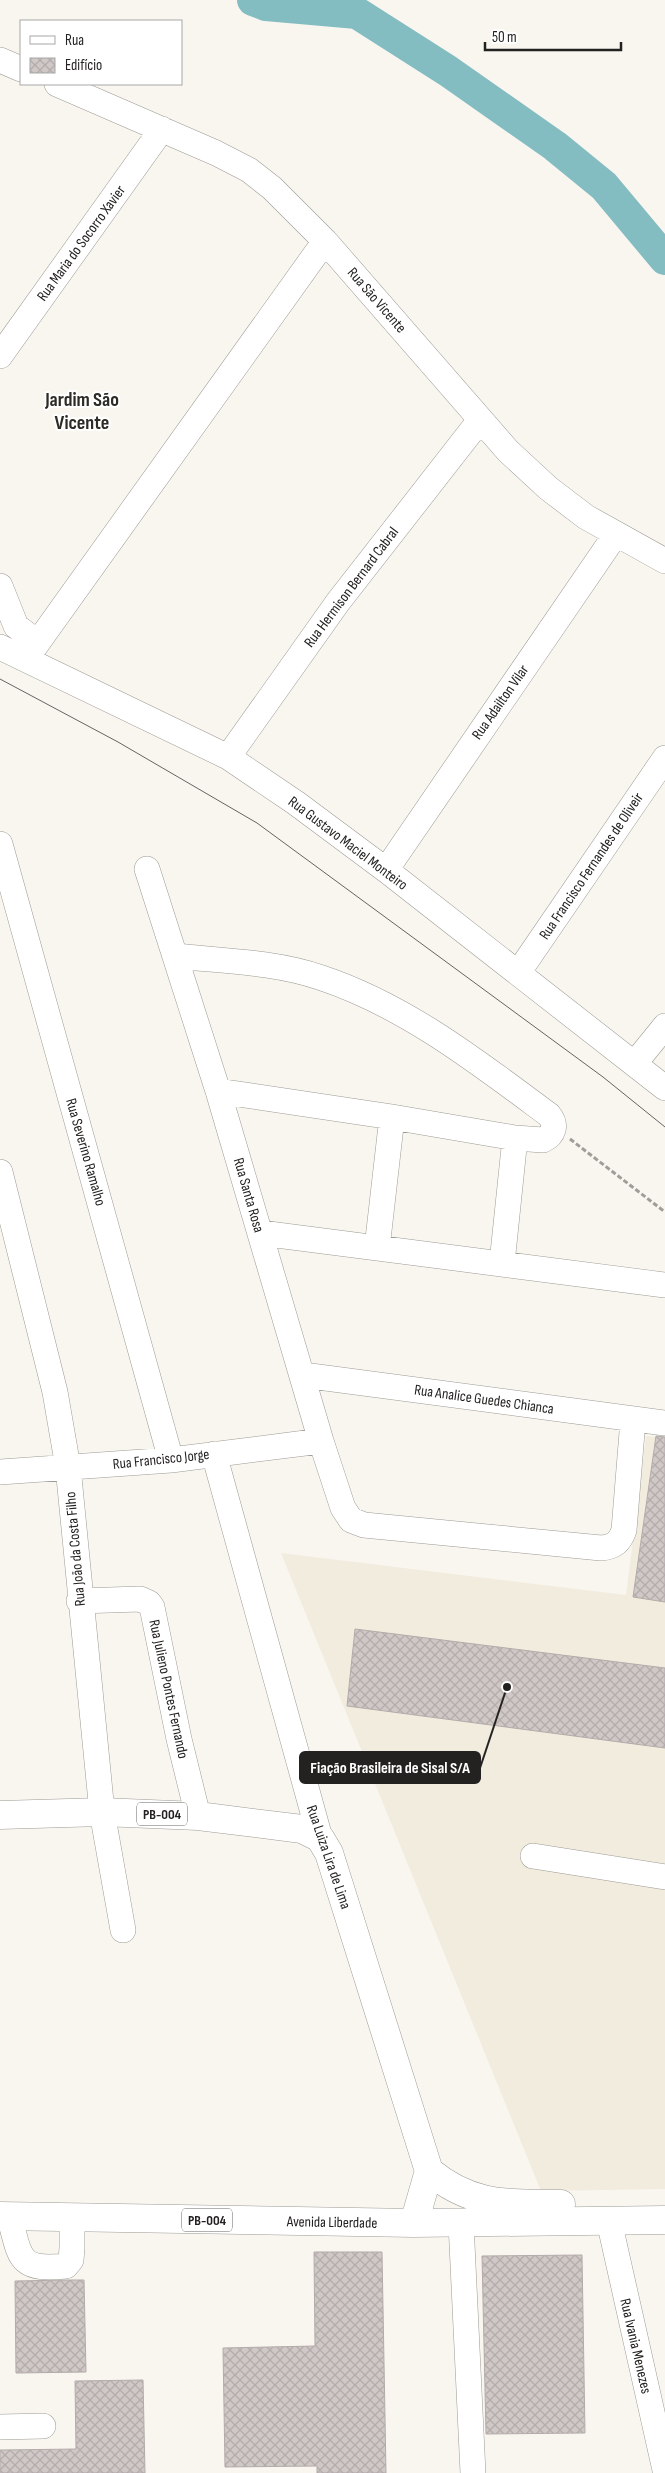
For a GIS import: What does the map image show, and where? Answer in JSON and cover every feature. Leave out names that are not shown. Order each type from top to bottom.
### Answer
[{"type":"main road","name":"PB-004","points":[[0,1815],[102,1812],[198,1816],[302,1829],[320,1838]]},
{"type":"main road","name":"Rua Luiza Lira de Lima","points":[[320,1838],[332,1862],[429,2171]]},
{"type":"main road","points":[[414,2223],[429,2171],[460,2193],[494,2202],[558,2204],[665,2203]]},
{"type":"main road","name":"Avenida Liberdade","points":[[5,2216],[414,2223],[665,2220]]},
{"type":"street","points":[[0,60],[20,69]]},
{"type":"street","name":"Rua São Vicente","points":[[59,85],[249,170],[278,194],[325,241],[480,420],[548,488],[586,517],[665,561]]},
{"type":"street","name":"Rua Maria do Socorro Xavier","points":[[0,356],[162,130]]},
{"type":"street","points":[[0,586],[16,626],[31,651],[325,241]]},
{"type":"street","name":"Rua Hermison Bernard Cabral","points":[[228,757],[338,602],[480,420]]},
{"type":"street","name":"Rua Adailton Vilar","points":[[386,870],[616,534]]},
{"type":"street","name":"Rua Gustavo Maciel Monteiro","points":[[0,647],[31,651],[228,757],[386,870],[665,1088]]},
{"type":"street","name":"Rua Francisco Fernandes de Oliveir","points":[[518,973],[665,758]]},
{"type":"street","name":"Rua Severino Ramalho","points":[[0,844],[6,885],[171,1460]]},
{"type":"street","name":"Rua Santa Rosa","points":[[147,869],[218,1091],[321,1441],[343,1508],[351,1520],[364,1525],[483,1538],[601,1548],[610,1547],[617,1544],[624,1530],[633,1420]]},
{"type":"street","points":[[175,956],[264,965],[320,977],[364,994],[419,1025],[493,1074],[549,1115],[554,1127],[552,1134],[542,1140],[515,1138],[392,1116],[218,1091]]},
{"type":"street","points":[[635,1063],[665,1026]]},
{"type":"street","points":[[377,1248],[392,1116]]},
{"type":"street","points":[[502,1263],[515,1138]]},
{"type":"street","name":"Rua João da Costa Filho","points":[[0,1172],[55,1392],[68,1467],[102,1812],[124,1930]]},
{"type":"street","points":[[260,1233],[665,1285]]},
{"type":"street","name":"Rua Analice Guedes Chianca","points":[[303,1375],[665,1423]]},
{"type":"street","name":"Rua Francisco Jorge","points":[[0,1472],[171,1460],[321,1441]]},
{"type":"street","name":"Rua Luiza Lira de Lima","points":[[214,1454],[320,1838]]},
{"type":"street","name":"Rua Julieno Pontes Fernando","points":[[80,1601],[140,1599],[149,1603],[152,1607],[179,1739],[198,1816]]},
{"type":"street","points":[[533,1856],[665,1877]]},
{"type":"street","points":[[5,2216],[24,2260],[32,2266],[44,2268],[66,2266],[70,2260],[72,2217]]},
{"type":"street","name":"Rua Ivania Menezes","points":[[609,2221],[665,2470]]},
{"type":"street","points":[[461,2223],[473,2473]]},
{"type":"street","points":[[0,2427],[43,2426]]},
{"type":"path","points":[[554,1127],[665,1212]]},
{"type":"shaded area","points":[[646,1436],[665,1438],[665,2189],[541,2191],[281,1553],[626,1595]]},
{"type":"building","points":[[656,1436],[665,1437],[665,1602],[633,1597]]},
{"type":"building","points":[[355,1629],[665,1668],[665,1748],[347,1706]]},
{"type":"building","points":[[314,2252],[382,2252],[386,2473],[317,2473],[317,2466],[225,2467],[223,2348],[315,2346]]},
{"type":"building","points":[[582,2255],[585,2433],[486,2434],[482,2256]]},
{"type":"building","points":[[84,2280],[86,2372],[16,2373],[15,2281]]},
{"type":"building","points":[[143,2380],[145,2473],[0,2473],[0,2450],[76,2449],[75,2381]]},
{"type":"waterway","points":[[253,0],[266,5],[357,13],[448,71],[555,146],[604,186],[665,259]]},
{"type":"tram line","points":[[0,679],[118,742],[257,823],[603,1077],[665,1127]]},
{"type":"place","name":"Fiação Brasileira de Sisal S/A","points":[[507,1687]]},
{"type":"district","name":"Jardim São Vicente","points":[[82,410]]}]
